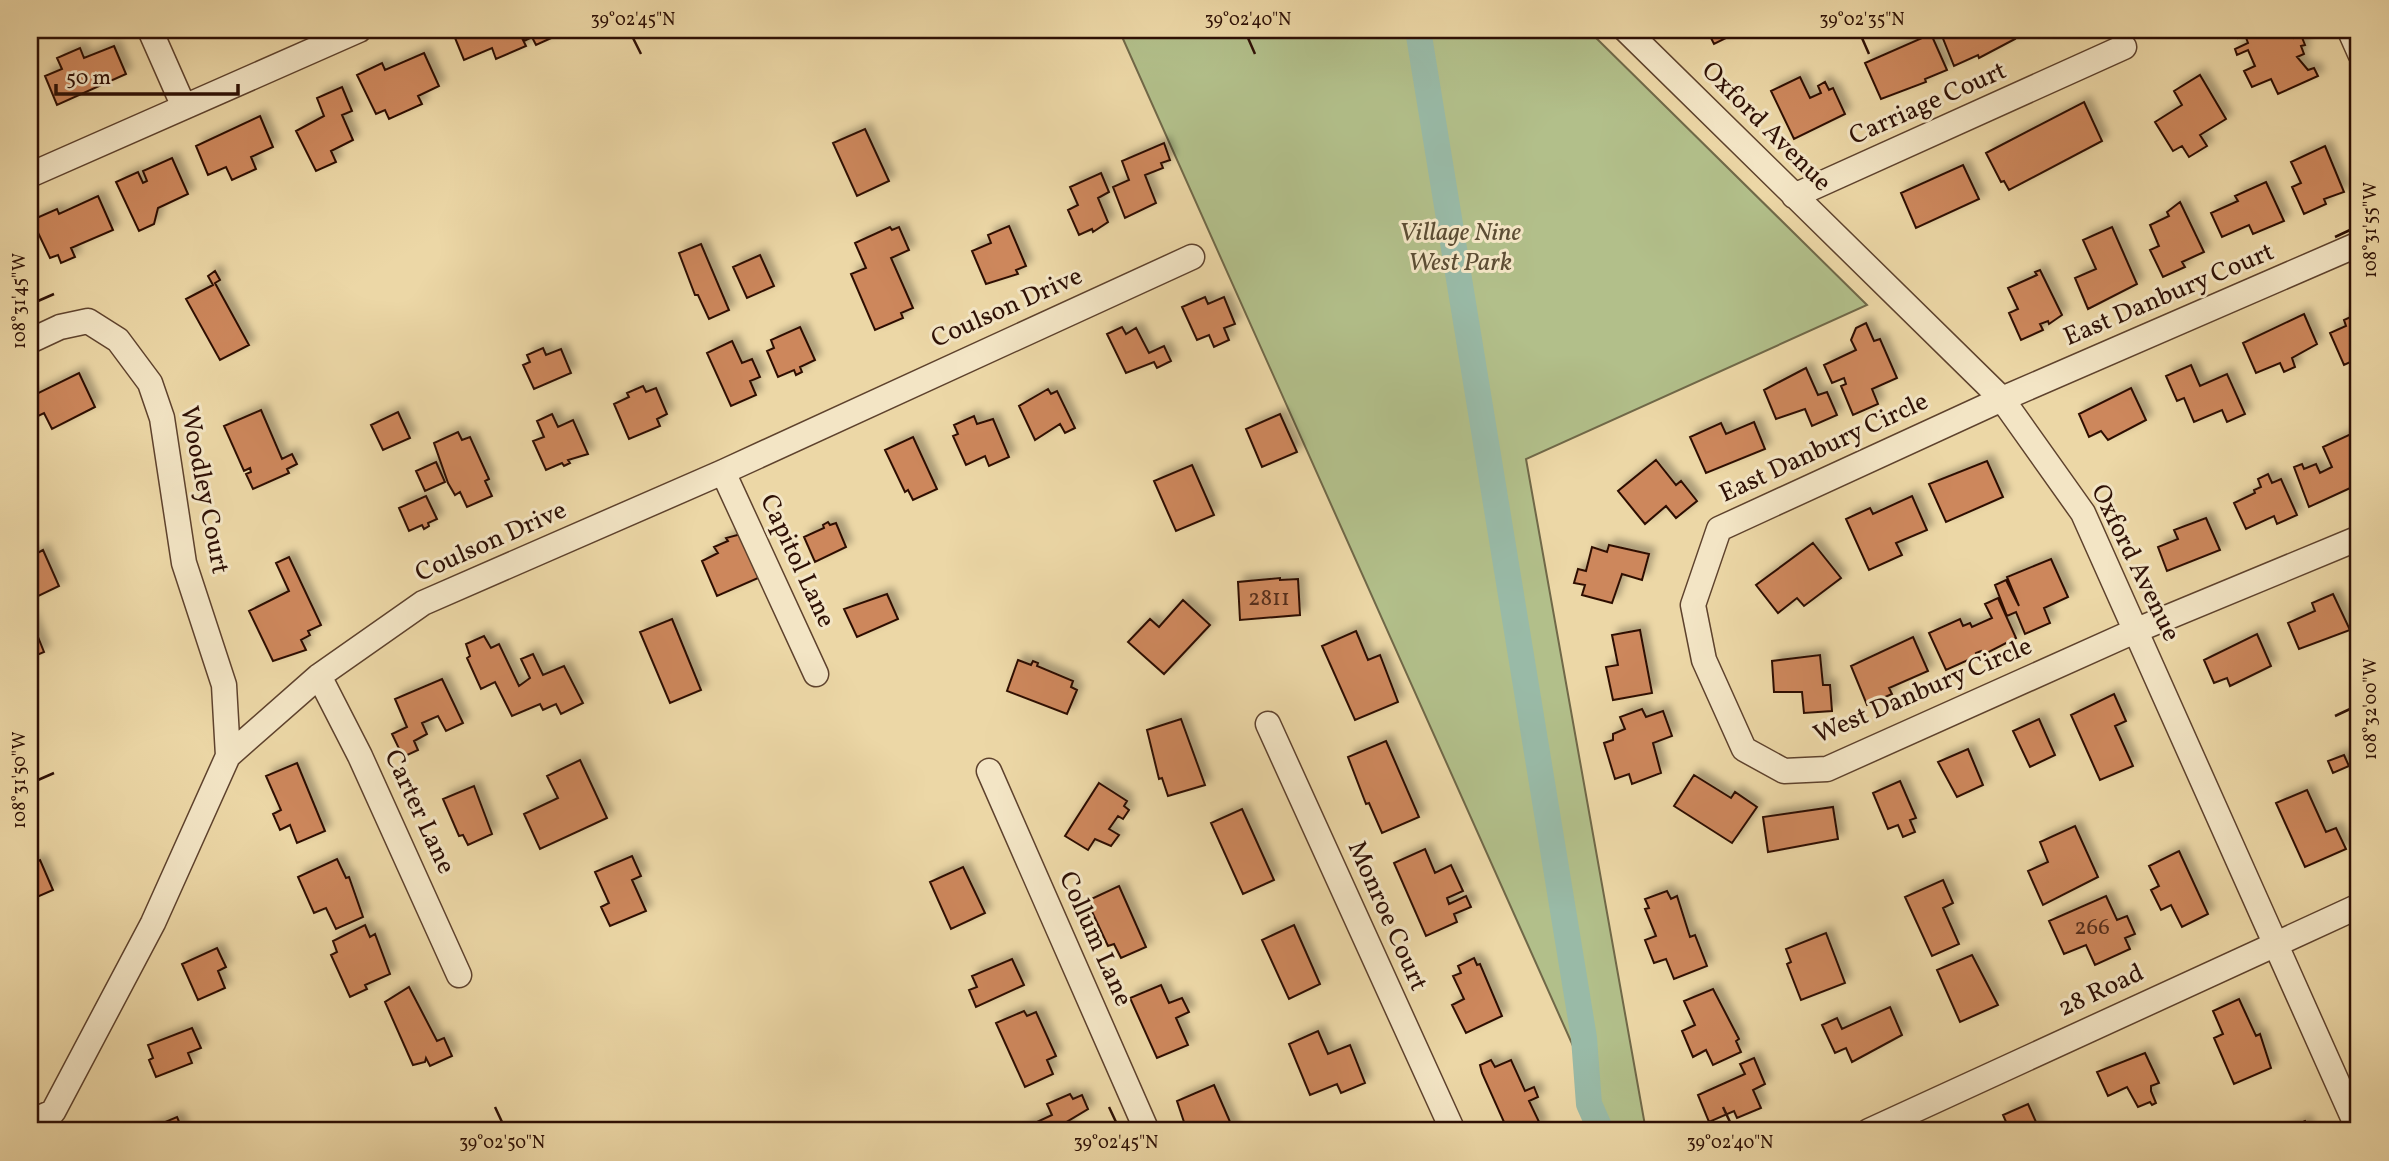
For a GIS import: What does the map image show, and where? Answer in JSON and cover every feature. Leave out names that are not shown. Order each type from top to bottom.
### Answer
[{"type":"street","points":[[150,30],[184,107]]},
{"type":"street","points":[[30,175],[359,30]]},
{"type":"street","name":"Oxford Avenue","points":[[1626,30],[2002,399],[2083,513],[2359,1131]]},
{"type":"street","name":"Carriage Court","points":[[1794,196],[2124,47]]},
{"type":"street","name":"East Danbury Court","points":[[2002,399],[2359,244]]},
{"type":"street","name":"Coulson Drive","points":[[30,1122],[53,1112],[153,923],[228,756],[319,676],[423,603],[723,472],[759,453],[1192,257]]},
{"type":"street","name":"Woodley Court","points":[[30,341],[60,327],[88,321],[118,340],[150,383],[162,418],[184,563],[224,685],[228,756]]},
{"type":"street","name":"East Danbury Circle","points":[[1704,660],[1693,605],[1719,529],[2002,399]]},
{"type":"street","name":"Capitol Lane","points":[[723,472],[816,674]]},
{"type":"street","name":"West Danbury Circle","points":[[1704,660],[1744,749],[1784,771],[1827,769],[2137,630],[2359,538]]},
{"type":"street","name":"Carter Lane","points":[[319,676],[360,756],[459,975]]},
{"type":"street","name":"Monroe Court","points":[[1268,724],[1453,1131]]},
{"type":"street","name":"Collum Lane","points":[[989,771],[1147,1131]]},
{"type":"street","name":"28 Road","points":[[1869,1131],[2359,906]]},
{"type":"lane","points":[[2343,30],[2355,57]]},
{"type":"green space","name":"Village Nine West Park","points":[[1119,30],[1588,30],[1867,305],[1526,459],[1646,1131],[1611,1131]]},
{"type":"building","points":[[461,30],[518,30],[526,46],[496,59],[492,48],[464,60],[453,33]]},
{"type":"building","points":[[520,30],[569,30],[536,45],[532,37],[524,41]]},
{"type":"building","points":[[1707,30],[1737,30],[1738,32],[1714,44]]},
{"type":"building","points":[[1957,30],[2011,30],[2015,39],[1979,58],[1978,55],[1954,66],[1942,36]]},
{"type":"building","points":[[2231,30],[2290,30],[2294,38],[2301,35],[2305,45],[2301,46],[2304,54],[2297,57],[2308,70],[2314,68],[2318,76],[2278,94],[2271,79],[2252,87],[2244,71],[2255,66],[2248,50],[2237,55],[2235,49],[2248,43],[2245,35],[2238,38]]},
{"type":"building","points":[[1931,34],[1947,70],[1925,79],[1926,82],[1881,99],[1865,63]]},
{"type":"building","points":[[114,46],[126,74],[57,105],[45,76],[62,69],[57,58],[80,48],[84,58]]},
{"type":"building","points":[[424,53],[439,86],[418,96],[422,104],[389,119],[385,110],[376,114],[357,75],[382,63],[385,70]]},
{"type":"building","points":[[2200,75],[2226,119],[2200,135],[2207,146],[2189,157],[2182,146],[2173,151],[2155,122],[2182,105],[2174,91]]},
{"type":"building","points":[[1800,77],[1810,98],[1821,93],[1818,86],[1825,82],[1829,90],[1833,88],[1845,114],[1794,139],[1771,91]]},
{"type":"building","points":[[342,87],[352,111],[342,115],[353,140],[331,151],[336,162],[316,171],[296,131],[324,116],[317,98]]},
{"type":"building","points":[[2084,102],[2102,141],[2009,190],[2004,181],[2001,182],[1986,153]]},
{"type":"building","points":[[260,116],[273,147],[251,157],[256,169],[232,180],[226,167],[208,175],[196,146]]},
{"type":"building","points":[[865,129],[889,181],[857,196],[833,143]]},
{"type":"building","points":[[1164,143],[1170,160],[1161,163],[1163,168],[1145,175],[1156,203],[1125,218],[1113,187],[1129,180],[1122,161]]},
{"type":"building","points":[[2325,146],[2344,192],[2324,199],[2326,204],[2304,214],[2292,187],[2301,183],[2291,162]]},
{"type":"building","points":[[172,158],[188,194],[158,208],[154,224],[139,231],[116,182],[138,172],[143,183],[147,181],[143,171]]},
{"type":"building","points":[[1963,165],[1979,199],[1916,228],[1901,193]]},
{"type":"building","points":[[1101,173],[1109,192],[1098,198],[1108,222],[1093,232],[1092,229],[1079,235],[1068,210],[1078,205],[1070,187]]},
{"type":"building","points":[[2266,182],[2284,221],[2253,234],[2249,225],[2222,237],[2211,213],[2238,201],[2235,196]]},
{"type":"building","points":[[98,196],[113,230],[71,248],[75,257],[61,263],[58,255],[50,258],[32,220],[57,209],[59,214]]},
{"type":"building","points":[[2180,202],[2204,252],[2182,262],[2185,267],[2163,277],[2150,250],[2159,246],[2150,225],[2169,216],[2167,212]]},
{"type":"building","points":[[1009,226],[1026,266],[1016,270],[1018,274],[986,284],[972,251],[991,243],[988,235]]},
{"type":"building","points":[[890,227],[892,230],[899,227],[909,250],[891,258],[913,308],[901,313],[903,318],[875,330],[851,274],[866,268],[855,243]]},
{"type":"building","points":[[2112,227],[2137,284],[2088,309],[2075,278],[2096,269],[2083,240]]},
{"type":"building","points":[[701,244],[729,310],[709,319],[698,295],[695,295],[679,253]]},
{"type":"building","points":[[760,255],[774,286],[747,298],[733,267]]},
{"type":"building","points":[[2040,270],[2062,315],[2049,324],[2048,321],[2040,324],[2043,330],[2021,340],[2009,313],[2018,309],[2008,288],[2037,275],[2035,272]]},
{"type":"building","points":[[215,271],[220,280],[215,283],[249,345],[220,360],[186,299],[213,285],[208,276]]},
{"type":"building","points":[[1205,297],[1208,304],[1224,297],[1235,324],[1224,328],[1229,340],[1214,347],[1209,335],[1197,340],[1182,307]]},
{"type":"building","points":[[2359,313],[2359,358],[2344,365],[2330,333],[2346,326],[2344,320]]},
{"type":"building","points":[[2304,314],[2317,344],[2292,358],[2295,367],[2284,372],[2280,363],[2256,373],[2243,343]]},
{"type":"building","points":[[1866,323],[1874,341],[1880,339],[1897,378],[1872,389],[1878,404],[1853,415],[1841,386],[1846,384],[1844,378],[1832,383],[1824,365],[1856,350],[1851,340],[1856,328]]},
{"type":"building","points":[[800,327],[815,360],[800,367],[802,372],[796,375],[794,370],[778,377],[767,351],[774,348],[771,340]]},
{"type":"building","points":[[1122,327],[1126,334],[1136,328],[1149,353],[1164,346],[1171,361],[1157,368],[1154,362],[1126,373],[1107,334]]},
{"type":"building","points":[[732,341],[742,363],[752,359],[760,377],[750,381],[756,395],[731,406],[707,353]]},
{"type":"building","points":[[543,348],[546,355],[561,349],[571,373],[534,389],[523,365],[530,362],[527,355]]},
{"type":"building","points":[[2191,365],[2200,386],[2227,374],[2245,414],[2227,422],[2222,410],[2194,422],[2184,398],[2177,401],[2166,376]]},
{"type":"building","points":[[1806,368],[1818,395],[1827,392],[1837,415],[1812,426],[1805,409],[1776,419],[1764,390]]},
{"type":"building","points":[[79,373],[95,407],[52,429],[44,413],[30,420],[30,397]]},
{"type":"building","points":[[643,386],[646,392],[656,388],[667,414],[657,419],[660,426],[629,439],[614,404],[629,397],[627,393]]},
{"type":"building","points":[[2131,388],[2146,420],[2108,440],[2101,431],[2089,437],[2079,414]]},
{"type":"building","points":[[1048,389],[1051,394],[1057,391],[1075,428],[1065,433],[1060,424],[1035,440],[1019,406]]},
{"type":"building","points":[[261,410],[282,459],[292,454],[297,464],[287,469],[289,473],[253,489],[246,474],[251,472],[250,468],[244,471],[224,426]]},
{"type":"building","points":[[398,412],[410,438],[383,450],[371,425]]},
{"type":"building","points":[[552,414],[558,427],[573,420],[588,454],[568,460],[570,463],[564,466],[562,463],[546,470],[533,441],[544,437],[537,421]]},
{"type":"building","points":[[1280,414],[1297,452],[1262,467],[1246,429]]},
{"type":"building","points":[[974,416],[977,424],[993,419],[1009,457],[989,466],[985,456],[966,465],[953,436],[958,434],[954,425]]},
{"type":"building","points":[[1754,422],[1765,449],[1706,473],[1690,437],[1721,423],[1726,434]]},
{"type":"building","points":[[458,432],[462,440],[470,437],[489,479],[485,481],[492,496],[467,507],[460,492],[455,495],[448,483],[434,443]]},
{"type":"building","points":[[2351,434],[2359,453],[2359,484],[2309,507],[2294,467],[2302,464],[2304,469],[2316,464],[2320,473],[2332,467],[2323,447]]},
{"type":"building","points":[[913,437],[937,489],[913,500],[908,490],[905,492],[885,450]]},
{"type":"building","points":[[1656,460],[1676,485],[1681,481],[1697,501],[1676,518],[1666,506],[1645,524],[1618,491]]},
{"type":"building","points":[[1987,461],[2003,497],[1946,522],[1929,484]]},
{"type":"building","points":[[436,462],[445,482],[425,491],[416,471]]},
{"type":"building","points":[[1192,465],[1214,515],[1176,531],[1154,481]]},
{"type":"building","points":[[2268,474],[2272,483],[2281,479],[2297,515],[2277,524],[2274,516],[2246,529],[2234,503],[2255,493],[2254,490],[2261,487],[2258,479]]},
{"type":"building","points":[[426,496],[437,519],[428,523],[429,526],[424,529],[422,525],[409,531],[399,508]]},
{"type":"building","points":[[1912,496],[1927,530],[1896,543],[1902,555],[1869,570],[1846,519],[1870,508],[1873,514]]},
{"type":"building","points":[[2206,518],[2220,550],[2167,571],[2158,547],[2178,539],[2174,530]]},
{"type":"building","points":[[828,522],[830,525],[836,523],[846,547],[815,562],[804,537],[824,528],[823,525]]},
{"type":"building","points":[[745,533],[765,575],[717,596],[702,561],[718,553],[714,547],[728,541],[726,538]]},
{"type":"building","points":[[1813,543],[1841,578],[1804,606],[1797,598],[1778,613],[1756,585]]},
{"type":"building","points":[[1609,545],[1649,554],[1642,580],[1622,574],[1612,603],[1582,595],[1585,585],[1574,583],[1578,569],[1586,571],[1592,547],[1607,552]]},
{"type":"building","points":[[43,550],[59,586],[30,600],[30,557]]},
{"type":"building","points":[[289,557],[321,625],[308,631],[310,635],[301,640],[306,650],[273,661],[249,611],[289,591],[276,563]]},
{"type":"building","points":[[2051,559],[2068,597],[2044,608],[2050,623],[2025,634],[2016,612],[2007,616],[1995,585],[2006,580],[2019,606],[2007,577]]},
{"type":"building","points":[[1298,579],[1300,615],[1240,620],[1238,582]]},
{"type":"building","points":[[887,594],[898,619],[857,637],[844,609]]},
{"type":"building","points":[[2333,594],[2350,630],[2299,649],[2288,623],[2315,611],[2312,603]]},
{"type":"building","points":[[1998,598],[2016,638],[1983,655],[1981,651],[1976,653],[1977,656],[1946,670],[1929,633],[1960,619],[1963,626],[1970,623],[1972,627],[1992,618],[1985,604]]},
{"type":"building","points":[[1183,600],[1210,625],[1164,674],[1128,642],[1150,619],[1159,627]]},
{"type":"building","points":[[30,617],[44,652],[30,658]]},
{"type":"building","points":[[672,619],[701,690],[670,703],[640,632]]},
{"type":"building","points":[[1640,630],[1652,693],[1613,700],[1606,667],[1618,665],[1612,635]]},
{"type":"building","points":[[1356,631],[1368,660],[1380,655],[1398,702],[1355,720],[1322,646]]},
{"type":"building","points":[[2257,634],[2271,666],[2230,686],[2227,678],[2214,683],[2204,660]]},
{"type":"building","points":[[484,636],[491,648],[499,644],[519,686],[530,678],[521,659],[533,654],[543,675],[564,666],[583,703],[561,714],[556,704],[543,710],[540,704],[512,716],[495,682],[481,689],[467,658],[470,656],[466,644]]},
{"type":"building","points":[[1913,637],[1928,671],[1889,688],[1892,694],[1867,705],[1851,666]]},
{"type":"building","points":[[1820,655],[1823,685],[1830,685],[1832,711],[1804,713],[1802,692],[1774,692],[1772,661]]},
{"type":"building","points":[[1018,660],[1031,665],[1033,661],[1038,663],[1037,666],[1073,681],[1071,687],[1077,690],[1067,714],[1007,691]]},
{"type":"building","points":[[442,679],[463,723],[446,731],[438,716],[422,723],[427,734],[414,741],[418,750],[403,757],[392,734],[407,727],[395,699]]},
{"type":"building","points":[[2114,694],[2126,721],[2115,726],[2133,766],[2100,780],[2071,715]]},
{"type":"building","points":[[1642,709],[1646,717],[1663,711],[1672,736],[1653,743],[1661,773],[1632,784],[1629,774],[1615,779],[1604,743],[1613,740],[1613,734],[1625,729],[1620,717]]},
{"type":"building","points":[[1181,719],[1205,785],[1168,796],[1162,778],[1159,779],[1147,730]]},
{"type":"building","points":[[2039,719],[2055,755],[2030,767],[2013,731]]},
{"type":"building","points":[[1386,741],[1419,817],[1382,833],[1369,803],[1366,804],[1348,757]]},
{"type":"building","points":[[1968,749],[1983,785],[1957,797],[1938,762]]},
{"type":"building","points":[[2344,755],[2349,766],[2333,773],[2328,761]]},
{"type":"building","points":[[580,760],[607,818],[540,849],[524,814],[558,798],[547,776]]},
{"type":"building","points":[[297,763],[325,831],[297,843],[290,825],[280,830],[273,814],[281,810],[266,776]]},
{"type":"building","points":[[1694,775],[1731,798],[1735,792],[1757,807],[1732,843],[1674,806]]},
{"type":"building","points":[[1900,781],[1916,818],[1910,820],[1915,832],[1903,837],[1898,825],[1888,829],[1873,793]]},
{"type":"building","points":[[1099,783],[1127,801],[1124,806],[1129,810],[1123,819],[1118,816],[1109,829],[1119,835],[1111,846],[1095,839],[1088,850],[1065,836]]},
{"type":"building","points":[[474,786],[492,834],[468,845],[463,835],[459,836],[443,799]]},
{"type":"building","points":[[2307,790],[2326,832],[2336,828],[2346,849],[2305,867],[2276,803]]},
{"type":"building","points":[[1833,807],[1838,839],[1768,852],[1763,817]]},
{"type":"building","points":[[1242,809],[1274,880],[1243,894],[1211,823]]},
{"type":"building","points":[[2075,826],[2098,877],[2043,905],[2028,871],[2048,862],[2040,842]]},
{"type":"building","points":[[1425,849],[1435,873],[1451,865],[1463,891],[1447,898],[1449,904],[1466,896],[1471,907],[1454,914],[1457,922],[1426,936],[1394,863]]},
{"type":"building","points":[[2179,851],[2208,914],[2182,927],[2171,905],[2161,910],[2151,890],[2159,886],[2149,866]]},
{"type":"building","points":[[632,856],[641,876],[632,880],[646,911],[610,926],[601,907],[609,903],[595,872]]},
{"type":"building","points":[[337,859],[346,878],[349,877],[363,917],[336,929],[326,908],[314,913],[298,877]]},
{"type":"building","points":[[40,860],[53,890],[30,900],[30,865]]},
{"type":"building","points":[[963,867],[985,913],[951,929],[930,882]]},
{"type":"building","points":[[1943,880],[1953,903],[1943,908],[1959,944],[1932,956],[1905,897]]},
{"type":"building","points":[[1119,886],[1146,947],[1121,958],[1114,944],[1108,946],[1087,901]]},
{"type":"building","points":[[1667,891],[1671,899],[1677,896],[1690,937],[1695,935],[1707,966],[1674,979],[1666,959],[1654,963],[1645,940],[1656,936],[1645,909],[1649,908],[1645,899]]},
{"type":"building","points":[[2106,896],[2117,920],[2127,916],[2135,934],[2125,938],[2130,949],[2095,965],[2086,945],[2064,954],[2049,921]]},
{"type":"building","points":[[365,925],[370,937],[375,934],[390,974],[365,985],[367,989],[350,997],[331,955],[337,952],[333,941]]},
{"type":"building","points":[[1294,925],[1320,984],[1289,999],[1262,940]]},
{"type":"building","points":[[1826,933],[1845,983],[1801,1000],[1787,964],[1791,962],[1786,949]]},
{"type":"building","points":[[217,948],[226,967],[218,971],[225,988],[198,1000],[182,964]]},
{"type":"building","points":[[1972,955],[1998,1005],[1960,1022],[1937,970]]},
{"type":"building","points":[[1474,958],[1477,965],[1480,964],[1502,1016],[1466,1033],[1452,1005],[1464,999],[1453,976],[1461,973],[1458,966]]},
{"type":"building","points":[[1012,959],[1024,985],[976,1007],[969,990],[977,987],[972,976]]},
{"type":"building","points":[[1161,985],[1169,1003],[1182,998],[1189,1012],[1176,1018],[1188,1045],[1157,1058],[1130,998]]},
{"type":"building","points":[[409,987],[437,1041],[444,1038],[452,1056],[430,1066],[426,1058],[425,1062],[413,1065],[385,1002]]},
{"type":"building","points":[[1713,989],[1739,1039],[1736,1041],[1741,1052],[1713,1065],[1706,1050],[1693,1057],[1682,1031],[1695,1025],[1684,1001]]},
{"type":"building","points":[[2239,999],[2256,1036],[2260,1034],[2271,1068],[2234,1084],[2214,1038],[2223,1034],[2213,1011]]},
{"type":"building","points":[[1890,1007],[1902,1035],[1852,1062],[1846,1048],[1835,1053],[1822,1025],[1837,1018],[1842,1029]]},
{"type":"building","points":[[1024,1011],[1027,1016],[1036,1012],[1056,1056],[1047,1060],[1053,1074],[1025,1087],[996,1023]]},
{"type":"building","points":[[192,1028],[201,1048],[188,1053],[192,1063],[156,1077],[149,1060],[153,1058],[148,1045]]},
{"type":"building","points":[[1318,1031],[1328,1054],[1350,1045],[1365,1083],[1341,1093],[1337,1084],[1310,1095],[1289,1044]]},
{"type":"building","points":[[2145,1053],[2159,1083],[2151,1086],[2156,1103],[2152,1105],[2150,1102],[2138,1107],[2127,1087],[2108,1096],[2097,1072]]},
{"type":"building","points":[[1754,1058],[1765,1084],[1753,1090],[1761,1108],[1737,1118],[1734,1111],[1709,1122],[1698,1095],[1745,1074],[1740,1064]]},
{"type":"building","points":[[1491,1060],[1495,1067],[1511,1060],[1525,1091],[1534,1087],[1538,1097],[1529,1101],[1541,1126],[1531,1131],[1508,1131],[1480,1065]]},
{"type":"building","points":[[1214,1085],[1234,1131],[1187,1131],[1177,1101]]},
{"type":"building","points":[[1070,1094],[1073,1099],[1082,1095],[1088,1109],[1065,1123],[1069,1131],[1023,1131],[1022,1129],[1052,1115],[1047,1104]]},
{"type":"building","points":[[2028,1104],[2040,1131],[2010,1131],[2003,1115]]},
{"type":"building","points":[[177,1117],[183,1131],[144,1131]]},
{"type":"building","points":[[2305,1121],[2309,1131],[2283,1131]]},
{"type":"waterway","points":[[1418,30],[1584,1038],[1589,1104],[1601,1131]]}]
